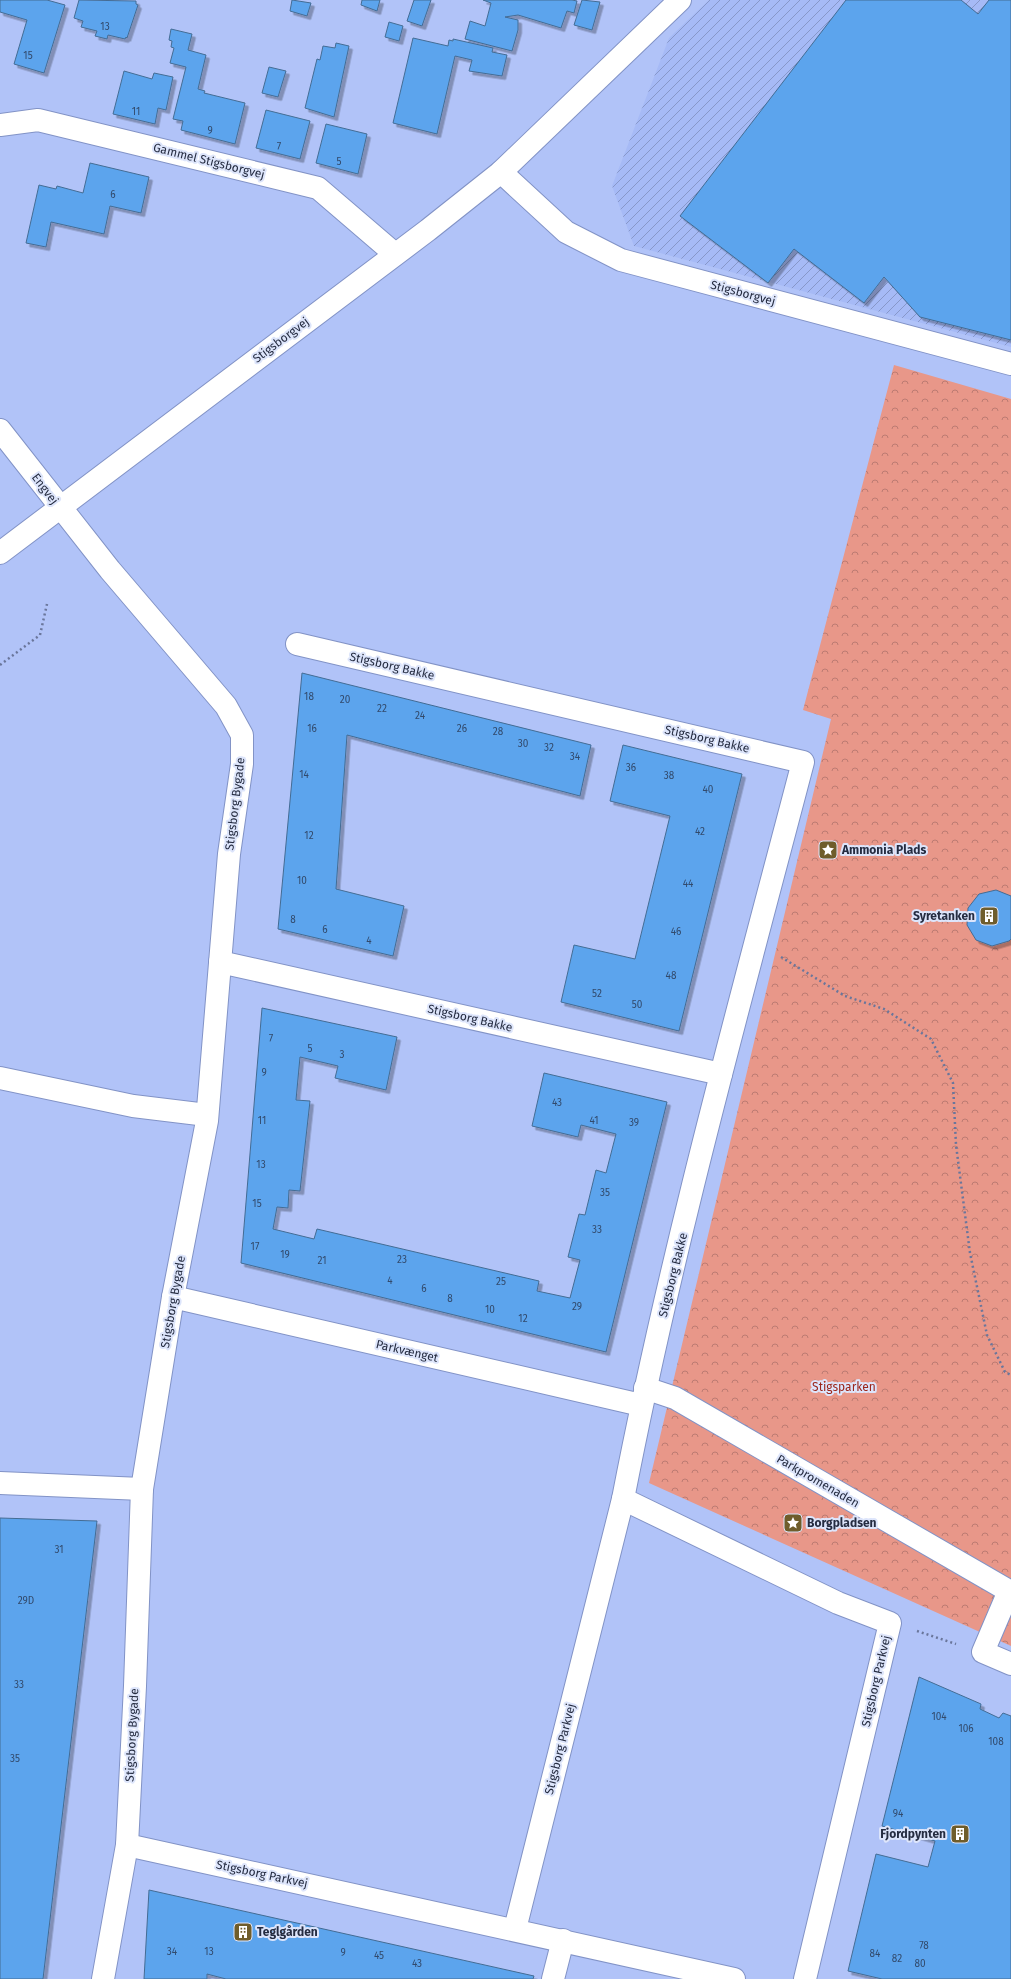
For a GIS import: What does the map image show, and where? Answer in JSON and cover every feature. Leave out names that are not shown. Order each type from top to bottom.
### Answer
[{"type":"street","name":"Stigsborgvej","points":[[60,507],[428,230],[501,172],[680,0]]},
{"type":"street","name":"Gammel Stigsborgvej","points":[[0,125],[38,120],[318,188],[395,254]]},
{"type":"street","name":"Stigsborgvej","points":[[501,172],[566,232],[621,260],[1011,364]]},
{"type":"street","name":"Engvej","points":[[0,430],[60,507],[0,553]]},
{"type":"street","name":"Stigsborg Bygade","points":[[60,507],[110,570],[226,706],[242,735],[242,764],[229,854],[207,1115],[173,1297],[142,1489],[135,1686],[127,1844],[102,1979]]},
{"type":"street","name":"Stigsborg Bakke","points":[[297,644],[803,762],[721,1074],[643,1396]]},
{"type":"street","name":"Stigsborg Bakke","points":[[220,962],[721,1074]]},
{"type":"street","points":[[0,1078],[133,1106],[207,1115]]},
{"type":"street","name":"Parkvænget","points":[[173,1297],[643,1396]]},
{"type":"street","name":"Stigsborg Parkvej","points":[[515,1929],[623,1499],[643,1396]]},
{"type":"street","name":"Parkpromenaden","points":[[643,1396],[676,1398],[1009,1591],[983,1652]]},
{"type":"street","points":[[0,1483],[142,1489]]},
{"type":"street","name":"Stigsborg Parkvej","points":[[623,1499],[838,1603],[890,1623],[805,1979]]},
{"type":"street","points":[[983,1652],[1011,1664]]},
{"type":"street","name":"Stigsborg Parkvej","points":[[127,1844],[515,1929],[734,1979]]},
{"type":"street","points":[[553,1979],[563,1940]]},
{"type":"path","points":[[0,665],[40,635],[47,604]]},
{"type":"path","points":[[756,942],[845,996],[884,1009],[931,1039],[953,1083],[956,1145],[970,1253],[987,1335],[1005,1372],[1011,1375]]},
{"type":"path","points":[[890,1623],[983,1652]]},
{"type":"shaded area","points":[[709,0],[1011,0],[1011,347],[634,246],[612,186],[669,38]]},
{"type":"green space","name":"Stigsparken","points":[[894,365],[1011,399],[1011,1646],[649,1483],[831,719],[803,710]]},
{"type":"building","points":[[0,0],[47,0],[65,5],[44,73],[14,64],[27,20],[0,12]]},
{"type":"building","points":[[79,0],[136,1],[136,4],[138,5],[127,38],[126,37],[125,39],[108,35],[107,39],[95,36],[97,31],[81,27],[83,21],[74,18]]},
{"type":"building","points":[[292,0],[311,3],[307,16],[290,11]]},
{"type":"building","points":[[362,0],[380,0],[377,11],[361,5]]},
{"type":"building","points":[[414,0],[431,0],[422,26],[407,21]]},
{"type":"building","points":[[483,0],[577,1],[574,13],[567,11],[561,28],[518,15],[505,17],[518,20],[518,30],[512,51],[465,39],[470,21],[485,26],[491,3]]},
{"type":"building","points":[[582,0],[600,2],[592,30],[574,25]]},
{"type":"building","points":[[846,0],[961,0],[978,14],[989,0],[1011,0],[1011,340],[920,317],[884,277],[864,303],[794,249],[768,283],[680,216]]},
{"type":"building","points":[[389,22],[403,26],[399,41],[385,37]]},
{"type":"building","points":[[171,29],[192,34],[188,50],[206,55],[198,89],[205,91],[204,93],[245,103],[235,144],[181,130],[183,121],[173,119],[186,67],[170,63],[174,48],[171,47],[172,41],[169,40]]},
{"type":"building","points":[[413,38],[448,46],[449,40],[453,41],[453,39],[493,48],[492,52],[507,55],[502,76],[469,71],[472,60],[455,56],[437,134],[393,123]]},
{"type":"building","points":[[336,43],[349,46],[334,117],[305,108],[317,59],[320,60],[323,46],[335,48]]},
{"type":"building","points":[[269,67],[286,71],[278,97],[262,93]]},
{"type":"building","points":[[124,71],[152,79],[154,73],[173,77],[166,110],[158,108],[155,124],[113,114]]},
{"type":"building","points":[[266,110],[310,121],[300,159],[256,148]]},
{"type":"building","points":[[326,124],[367,134],[358,174],[316,163]]},
{"type":"building","points":[[90,163],[149,177],[141,213],[110,206],[104,234],[51,222],[46,247],[26,243],[39,185],[56,189],[57,186],[83,193]]},
{"type":"building","points":[[302,673],[591,745],[580,796],[347,735],[336,889],[404,906],[393,956],[278,929]]},
{"type":"building","points":[[623,745],[742,774],[679,1031],[561,1002],[574,945],[635,959],[670,816],[610,801]]},
{"type":"building","name":"Syretanken","points":[[996,890],[1011,896],[1011,939],[992,946],[976,940],[967,925],[968,908],[979,894]]},
{"type":"building","points":[[262,1008],[397,1037],[386,1090],[335,1078],[338,1066],[300,1057],[296,1100],[310,1101],[300,1191],[289,1190],[288,1208],[277,1207],[273,1229],[314,1239],[317,1229],[539,1281],[537,1291],[570,1298],[580,1260],[568,1257],[579,1214],[585,1215],[596,1170],[606,1173],[616,1134],[581,1125],[578,1137],[532,1126],[544,1073],[667,1102],[606,1352],[241,1263]]},
{"type":"building","points":[[0,1518],[97,1521],[43,1979],[0,1979]]},
{"type":"building","name":"Fjordpynten","points":[[919,1677],[981,1704],[980,1709],[999,1718],[1003,1713],[1011,1716],[1011,1979],[882,1979],[848,1971],[876,1854],[928,1867],[935,1841],[882,1826]]},
{"type":"building","name":"Teglgården","points":[[149,1890],[534,1976],[533,1979],[226,1979],[207,1974],[207,1979],[144,1979]]},
{"type":"place","name":"Ammonia Plads","points":[[828,850]]},
{"type":"place","name":"Syretanken","points":[[989,916]]},
{"type":"place","name":"Borgpladsen","points":[[793,1523]]},
{"type":"place","name":"Fjordpynten","points":[[960,1834]]},
{"type":"place","name":"Teglgården","points":[[243,1932]]}]
